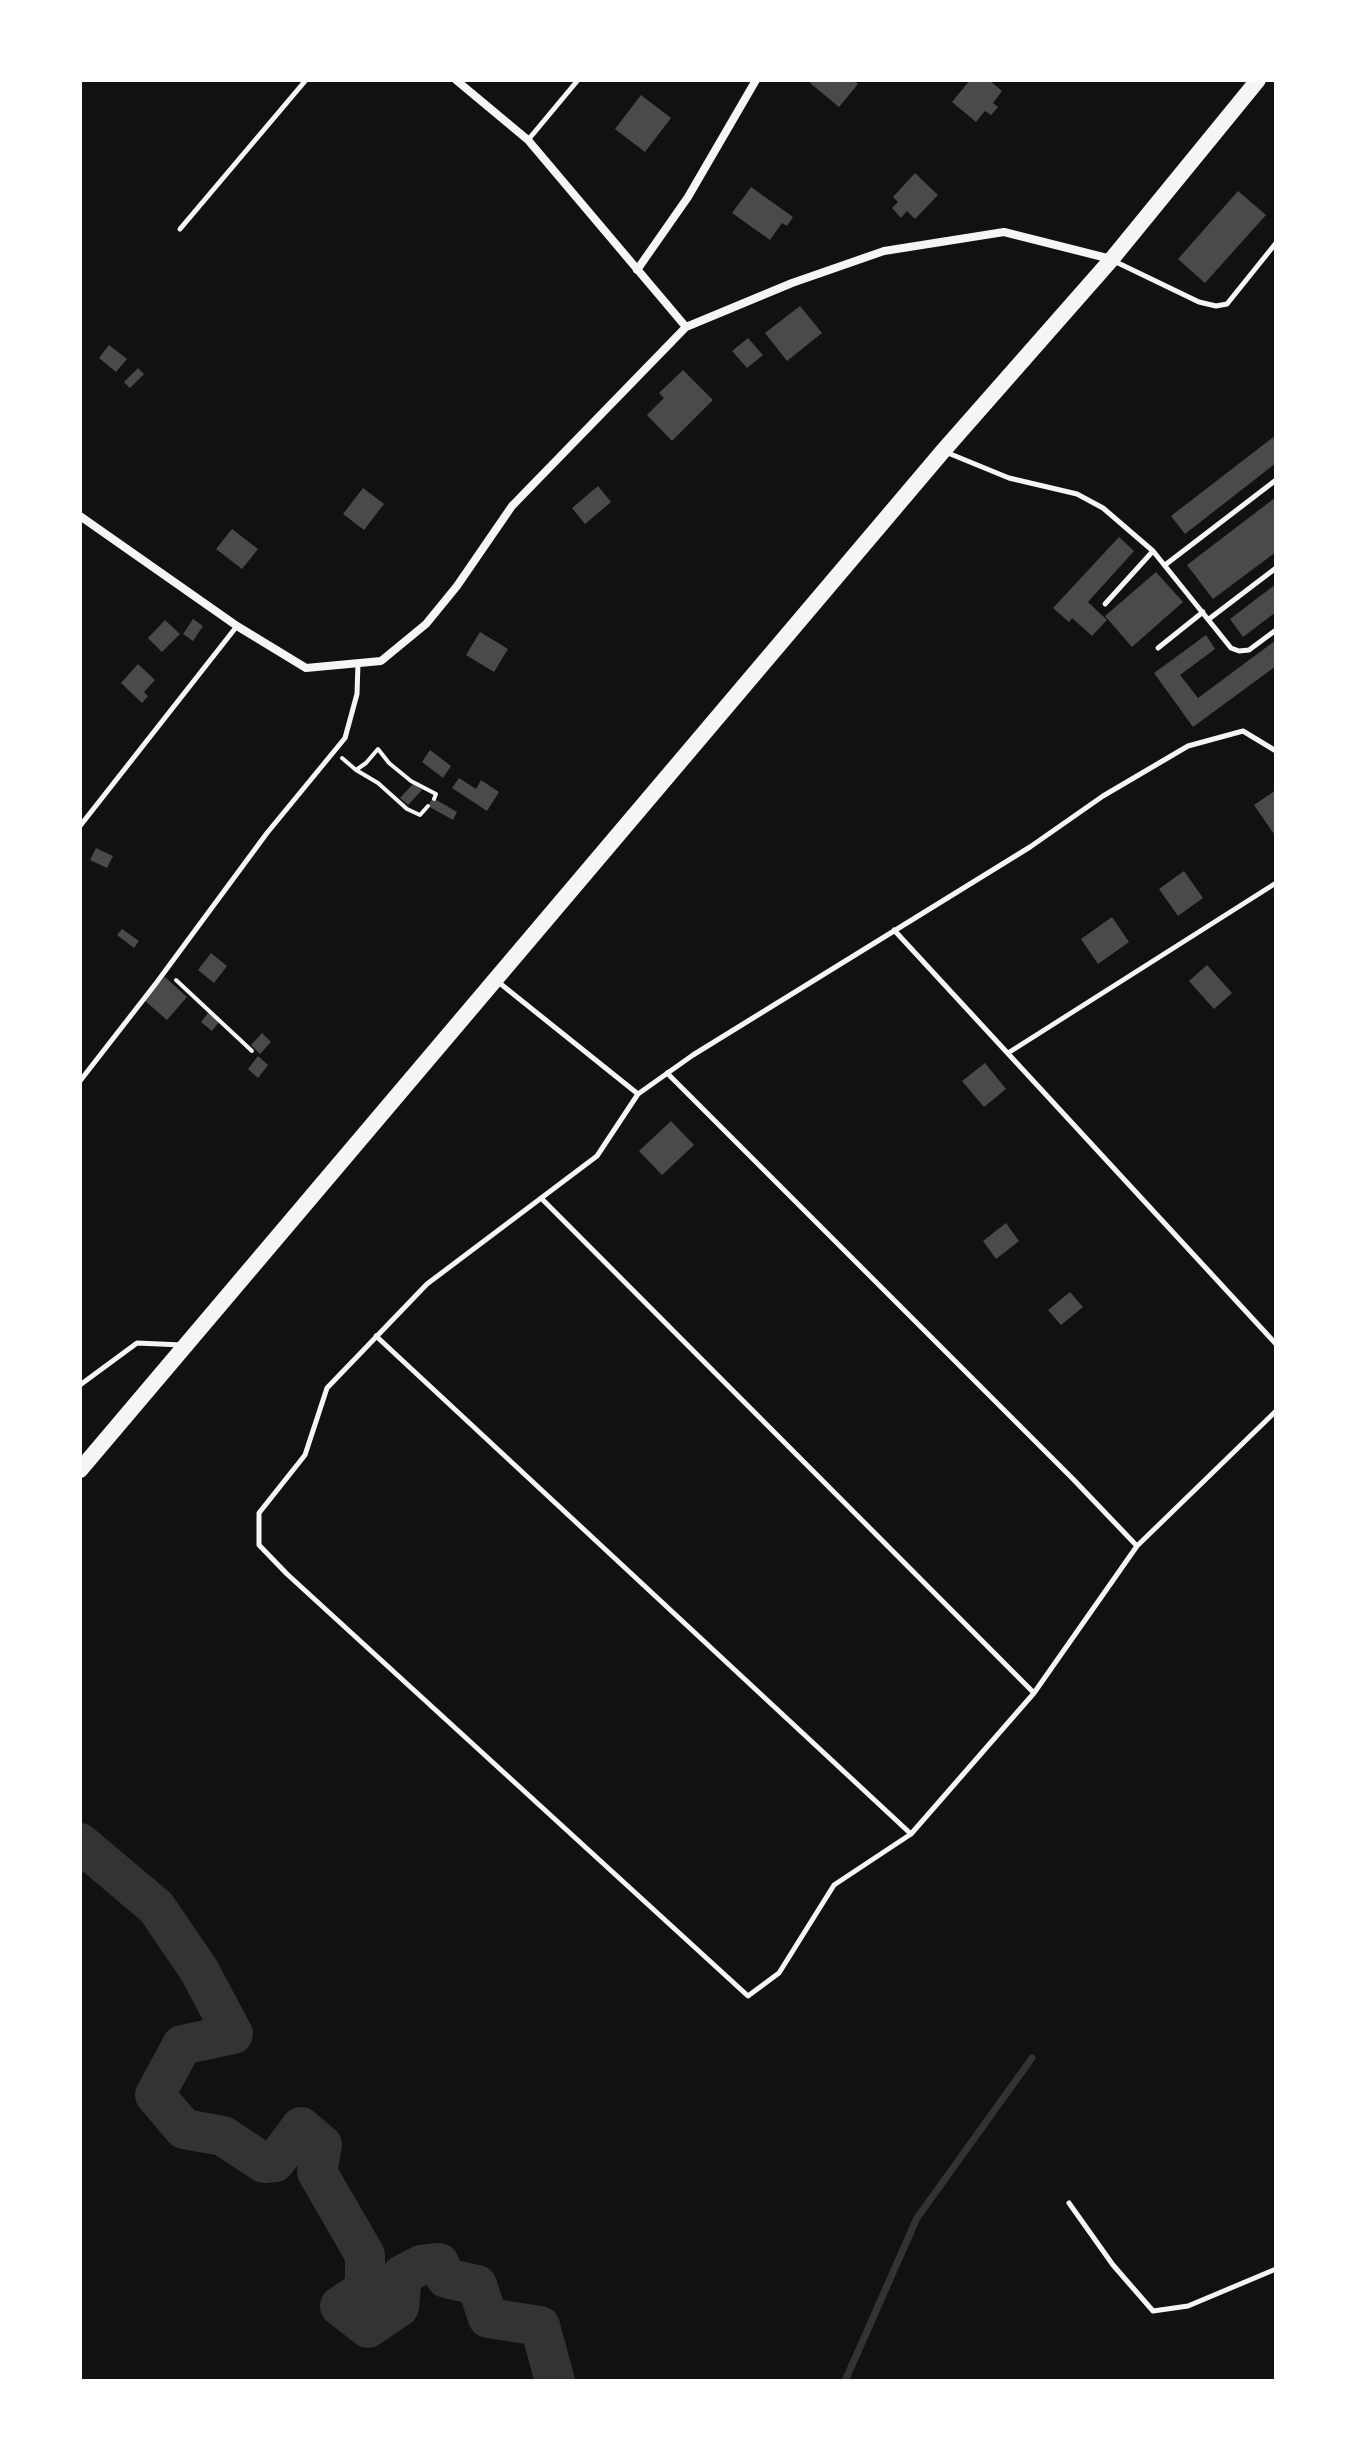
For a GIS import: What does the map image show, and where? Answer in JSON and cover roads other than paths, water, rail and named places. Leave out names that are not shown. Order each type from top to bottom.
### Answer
[{"type":"main road","points":[[80,1470],[943,451],[1111,260],[1258,80]]},
{"type":"street","points":[[456,80],[528,140],[686,327]]},
{"type":"street","points":[[637,270],[688,197],[756,80]]},
{"type":"street","points":[[80,516],[237,626],[306,668],[381,661],[426,624],[457,586],[512,506],[686,327],[792,283],[884,251],[1004,232],[1111,260]]},
{"type":"lane","points":[[180,229],[306,80]]},
{"type":"lane","points":[[528,140],[578,80]]},
{"type":"lane","points":[[1111,260],[1144,273],[1199,302],[1216,306],[1227,304],[1276,243]]},
{"type":"lane","points":[[943,451],[1009,478],[1077,494],[1103,508],[1153,551],[1231,648],[1249,650],[1276,630]]},
{"type":"lane","points":[[1165,565],[1276,480]]},
{"type":"lane","points":[[1105,604],[1153,551]]},
{"type":"lane","points":[[1209,619],[1276,568]]},
{"type":"lane","points":[[1158,648],[1203,612]]},
{"type":"lane","points":[[80,826],[237,626]]},
{"type":"lane","points":[[80,1081],[267,833],[345,738],[357,694],[358,663]]},
{"type":"lane","points":[[1276,751],[1243,731],[1188,746],[1103,796],[1030,847],[638,1094],[597,1156],[427,1284],[327,1388],[305,1455],[259,1513],[259,1545],[748,1996],[779,1973],[834,1885],[911,1834],[1034,1693],[1137,1546],[1276,1411]]},
{"type":"lane","points":[[1008,1053],[1276,883]]},
{"type":"lane","points":[[894,930],[1276,1344]]},
{"type":"lane","points":[[496,980],[638,1094]]},
{"type":"lane","points":[[667,1073],[1137,1546]]},
{"type":"lane","points":[[541,1198],[1034,1693]]},
{"type":"lane","points":[[376,1336],[911,1834]]},
{"type":"lane","points":[[80,1385],[137,1343],[186,1345]]},
{"type":"lane","points":[[1069,2203],[1113,2265],[1153,2311],[1188,2306],[1276,2269]]},
{"type":"waterway","points":[[80,1843],[156,1907],[199,1970],[233,2034],[182,2045],[155,2095],[184,2129],[223,2136],[264,2163],[275,2162],[301,2127],[322,2145],[317,2172],[365,2255],[365,2289],[340,2306],[368,2328],[399,2307],[402,2275],[421,2265],[439,2263],[446,2278],[477,2285],[488,2318],[540,2326],[555,2381]]},
{"type":"waterway","points":[[845,2381],[917,2218],[1032,2058]]}]
